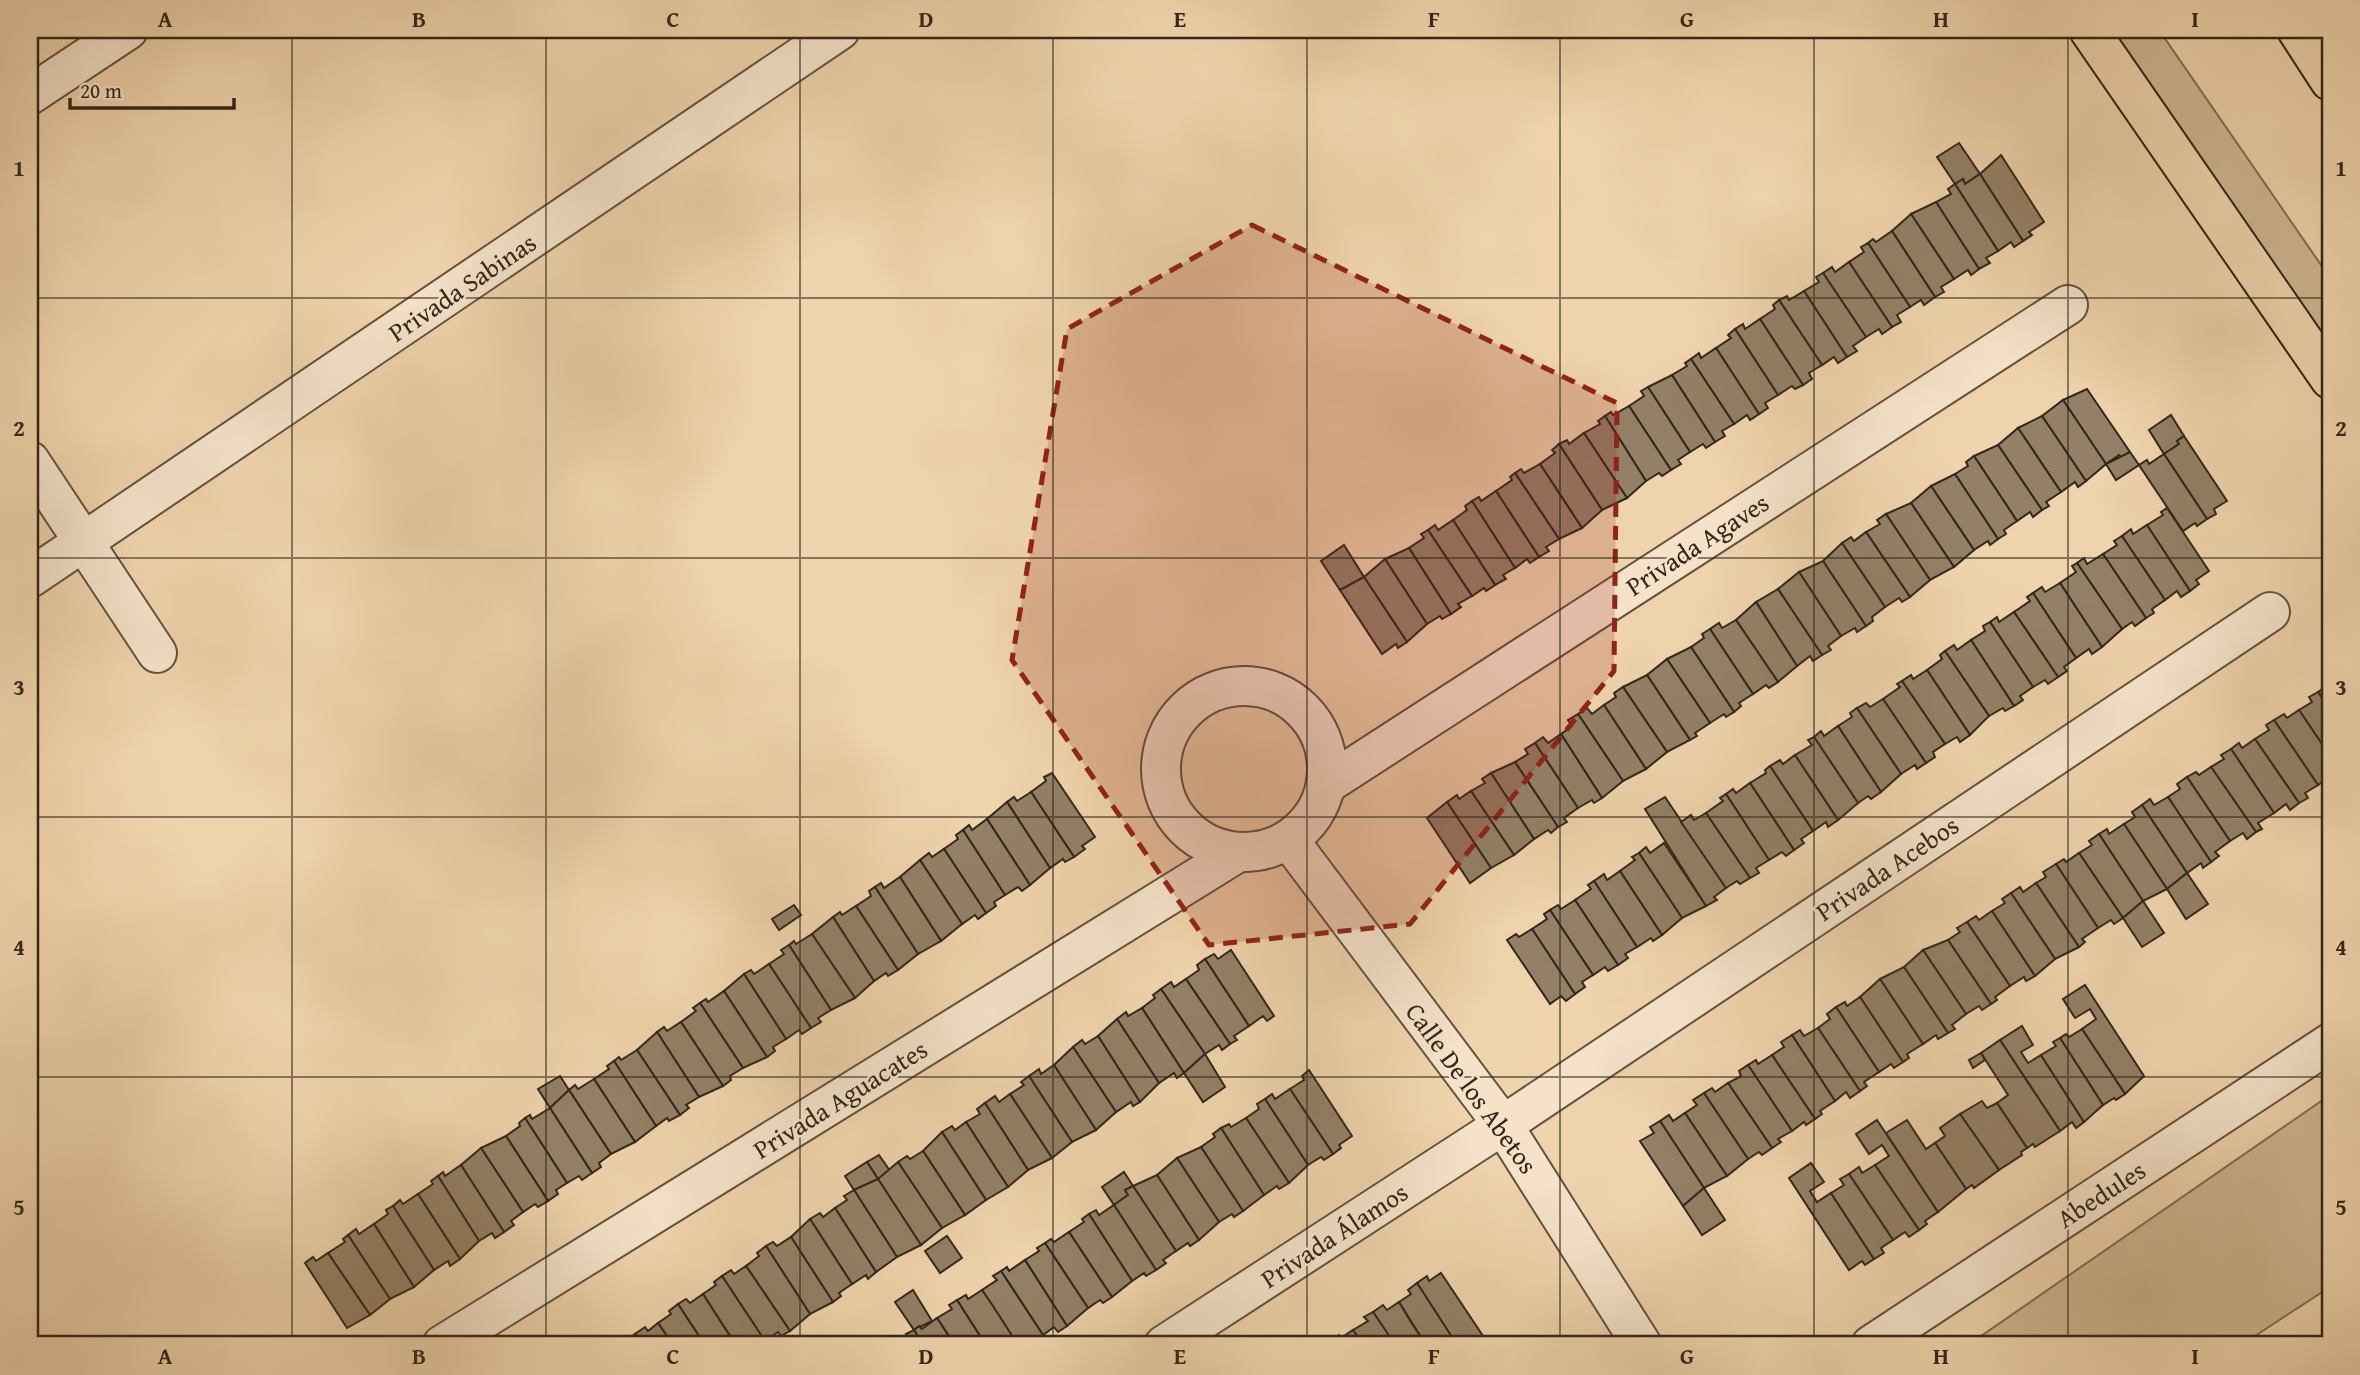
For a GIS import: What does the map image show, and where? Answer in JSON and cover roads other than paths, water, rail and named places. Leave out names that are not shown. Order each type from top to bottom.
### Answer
[{"type":"highway","points":[[2089,30],[2330,379]]},
{"type":"highway","points":[[2297,30],[2330,81]]},
{"type":"street","points":[[30,94],[128,30]]},
{"type":"street","name":"Privada Sabinas","points":[[30,578],[840,30]]},
{"type":"street","name":"Privada Agaves","points":[[1327,784],[2068,305]]},
{"type":"street","points":[[30,461],[157,653]]},
{"type":"street","name":"Privada Acebos","points":[[1503,1125],[2270,612]]},
{"type":"street","points":[[1235,684],[1266,687],[1294,701],[1315,724],[1327,752],[1327,784],[1314,816],[1289,840],[1264,850],[1237,853],[1208,844],[1183,826],[1166,799],[1159,769],[1165,739],[1181,712],[1206,694],[1235,684]]},
{"type":"street","name":"Calle De los Abetos","points":[[1289,840],[1503,1125],[1642,1345]]},
{"type":"street","name":"Privada Aguacates","points":[[442,1345],[1237,853]]},
{"type":"street","name":"Abedules","points":[[1871,1345],[2330,1043]]},
{"type":"street","name":"Privada Álamos","points":[[1164,1345],[1503,1125]]}]
